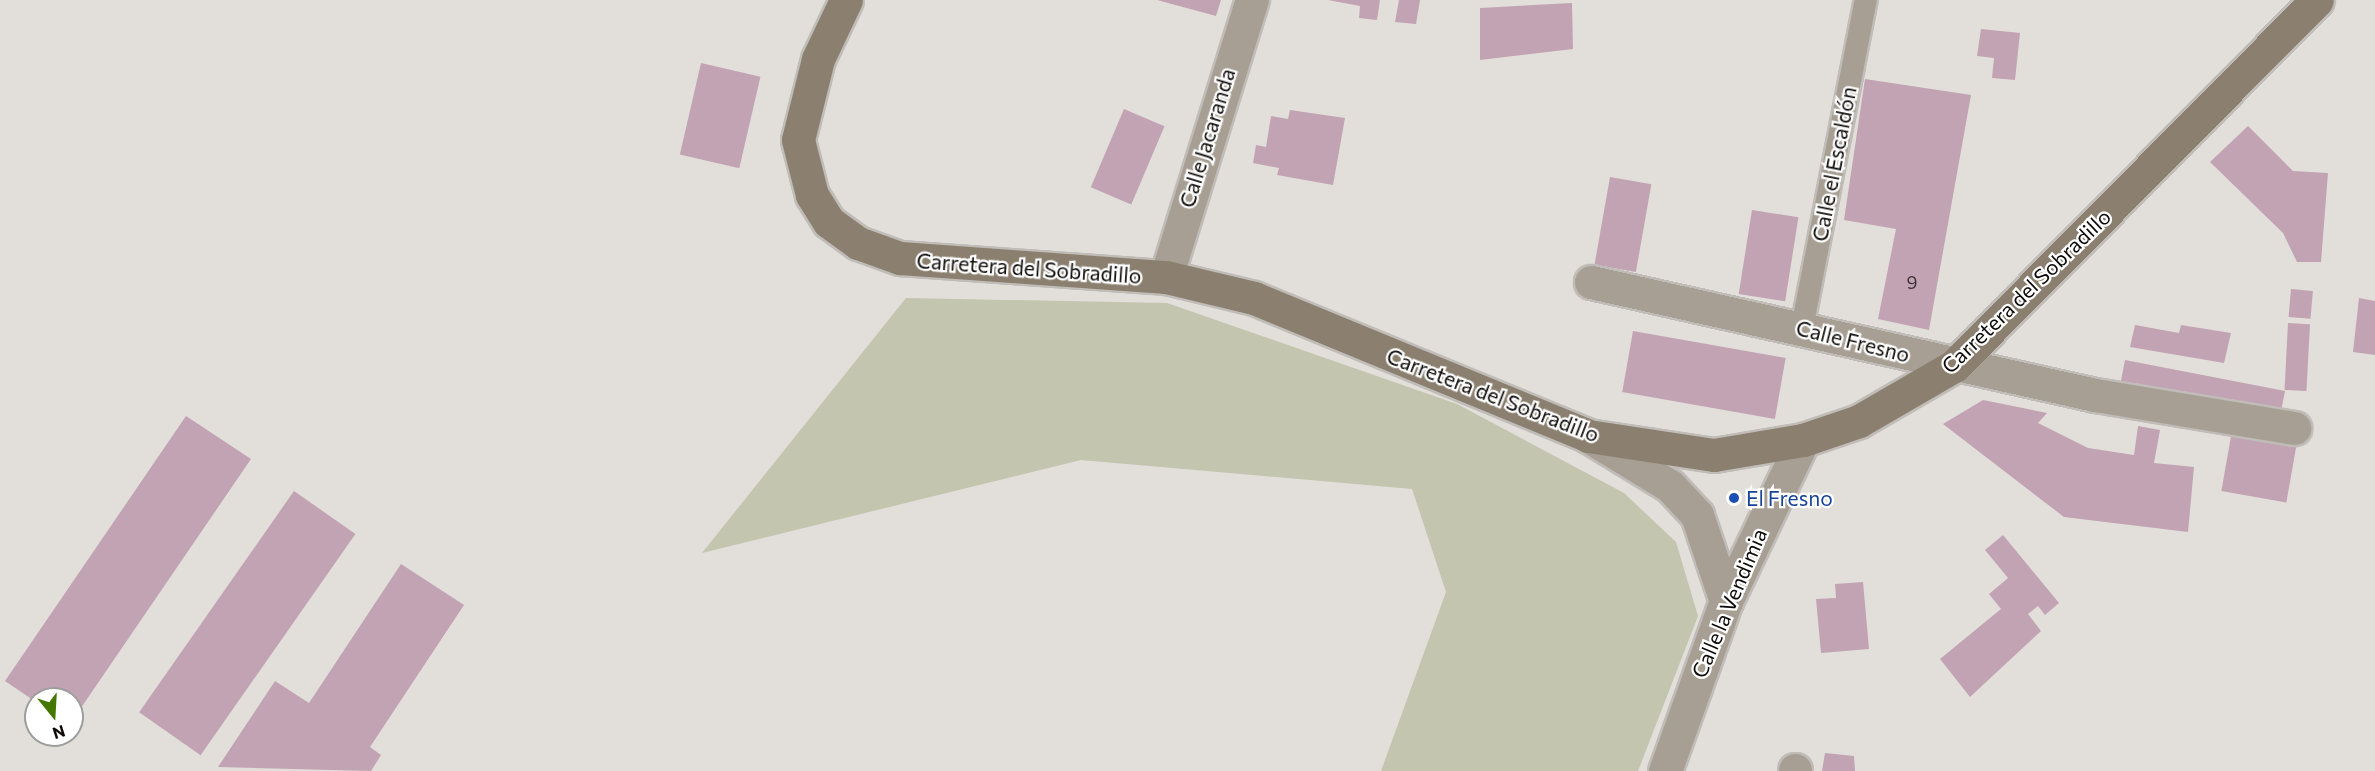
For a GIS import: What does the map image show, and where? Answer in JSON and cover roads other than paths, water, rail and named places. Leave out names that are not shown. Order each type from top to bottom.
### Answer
[{"type":"main road","name":"Carretera del Sobradillo","points":[[846,0],[818,59],[798,140],[801,168],[829,222],[858,243],[900,258],[1166,277],[1254,298],[1588,436],[1714,455],[1803,440],[1911,395],[1954,366],[2317,0]]},
{"type":"street","name":"Calle Jacaranda","points":[[1166,277],[1252,0]]},
{"type":"street","name":"Calle Fresno","points":[[1591,282],[1802,328],[1954,366],[2294,428]]},
{"type":"street","points":[[1588,436],[1670,486],[1697,515],[1726,600]]},
{"type":"street","name":"Calle la Vendimia","points":[[1665,771],[1726,600],[1803,440]]},
{"type":"lane","name":"Calle el Escaldón","points":[[1802,328],[1866,0]]},
{"type":"place","name":"El Fresno","points":[[1734,498]]}]
